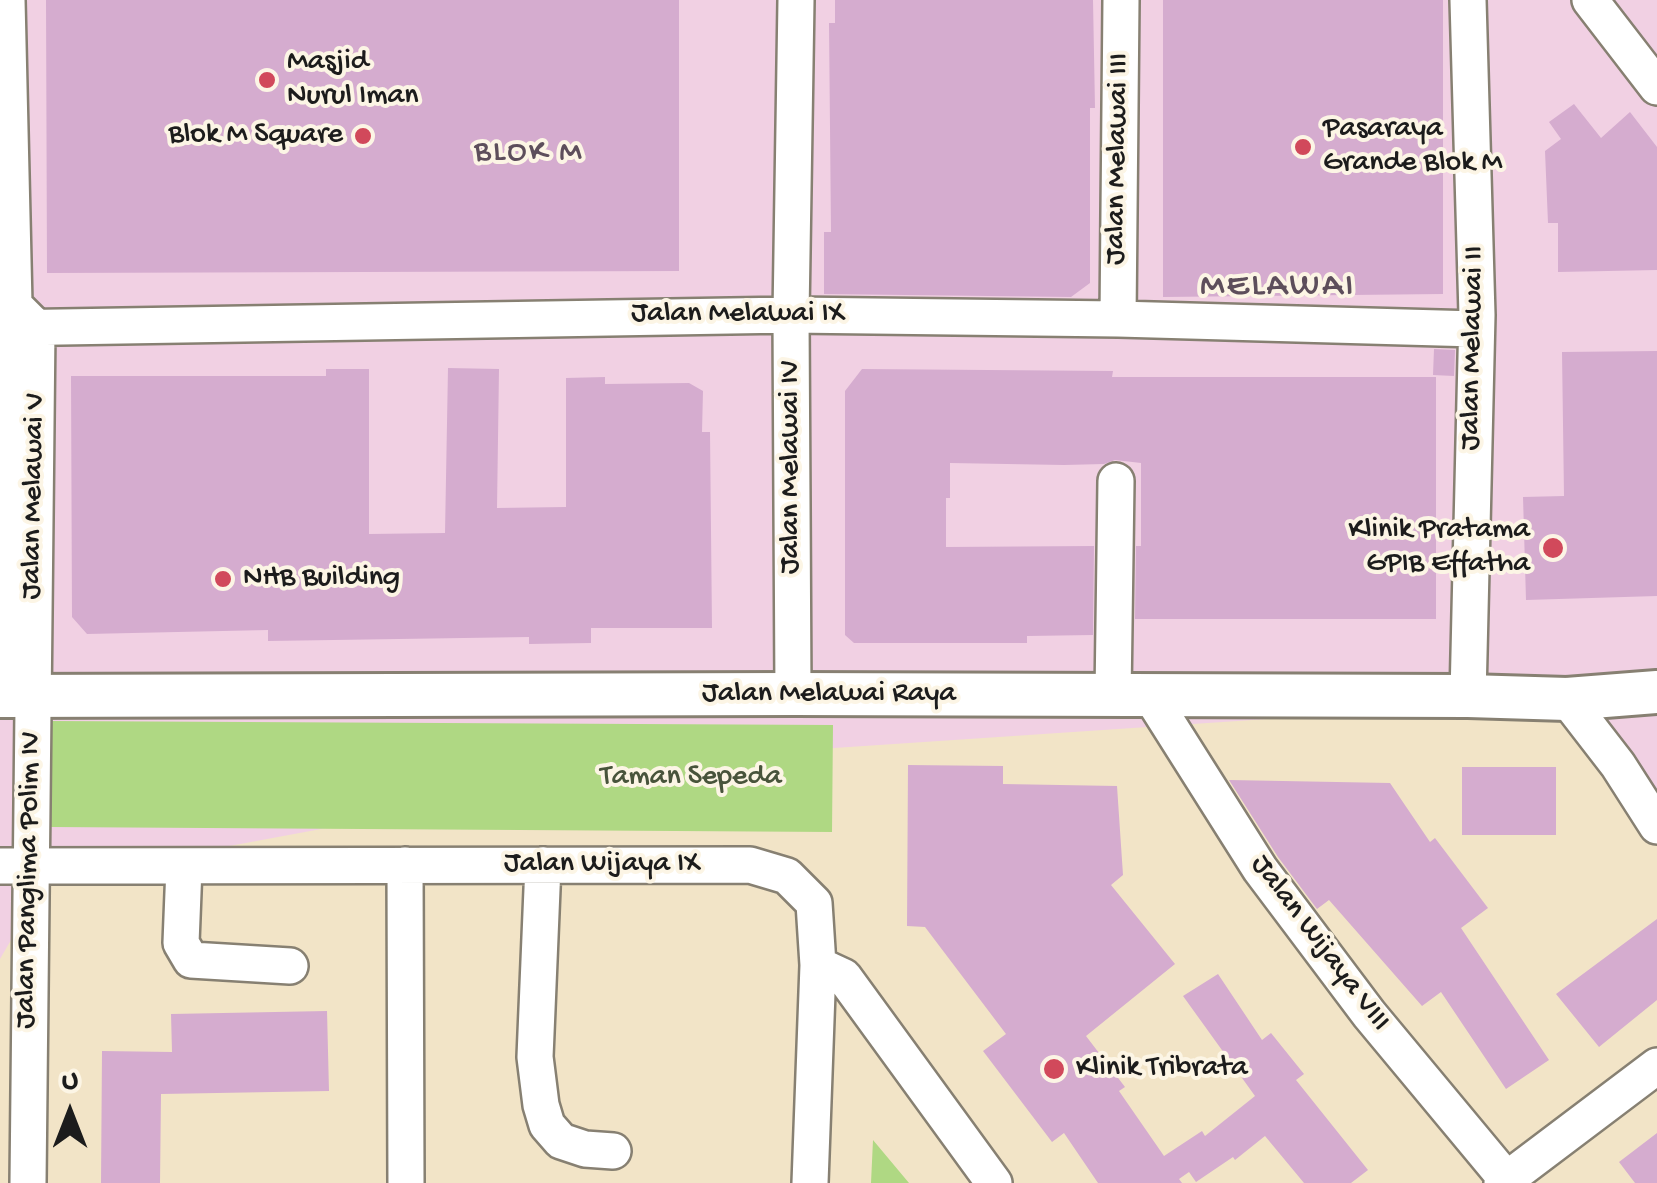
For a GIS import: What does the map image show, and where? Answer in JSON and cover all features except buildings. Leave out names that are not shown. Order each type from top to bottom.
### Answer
[{"type":"main road","name":"Jalan Melawai Raya","points":[[12,696],[792,694],[1567,699],[1657,692]]},
{"type":"street","name":"Jalan Melawai V","points":[[7,0],[15,322],[12,696]]},
{"type":"street","name":"Jalan Melawai IV","points":[[792,694],[791,314],[796,0]]},
{"type":"street","name":"Jalan Melawai III","points":[[1118,319],[1121,0]]},
{"type":"street","name":"Jalan Melawai II","points":[[1468,0],[1476,330],[1468,696]]},
{"type":"street","points":[[1590,0],[1657,87]]},
{"type":"street","name":"Jalan Melawai IX","points":[[15,322],[791,314],[1476,330]]},
{"type":"street","points":[[1116,481],[1131,696]]},
{"type":"street","name":"Jalan Panglima Polim IV","points":[[12,696],[14,1041],[28,1183]]},
{"type":"street","name":"Jalan Wijaya VIII","points":[[1131,696],[1369,1014],[1504,1181]]},
{"type":"street","points":[[1567,699],[1618,765],[1657,826]]},
{"type":"street","points":[[405,865],[406,1183]]},
{"type":"street","points":[[542,865],[535,1057],[541,1105],[547,1125],[561,1141],[585,1149],[613,1151]]},
{"type":"street","name":"Jalan Wijaya IX","points":[[15,866],[750,866],[787,876],[814,903],[818,964],[810,1183]]},
{"type":"street","points":[[184,866],[181,943],[191,960],[290,966]]},
{"type":"street","points":[[818,964],[844,977],[994,1183]]},
{"type":"street","points":[[1504,1181],[1657,1066]]},
{"type":"shaded area","points":[[0,0],[1657,0],[1657,808],[1551,700],[715,756],[46,880],[0,959]]},
{"type":"green space","name":"Taman Sepeda","points":[[51,721],[833,725],[832,832],[50,827]]},
{"type":"green space","points":[[873,1140],[909,1183],[871,1183]]},
{"type":"place","name":"Masjid Nurul Iman","points":[[267,80]]},
{"type":"place","name":"Blok M Square","points":[[363,136]]},
{"type":"place","name":"Pasaraya Grande Blok M","points":[[1303,147]]},
{"type":"place","name":"Klinik Pratama GPIB Effatha","points":[[1553,548]]},
{"type":"place","name":"NHB Building","points":[[223,579]]},
{"type":"place","name":"Klinik Tribrata","points":[[1054,1069]]},
{"type":"district","name":"BLOK M","points":[[529,154]]},
{"type":"district","name":"MELAWAI","points":[[1278,288]]}]
